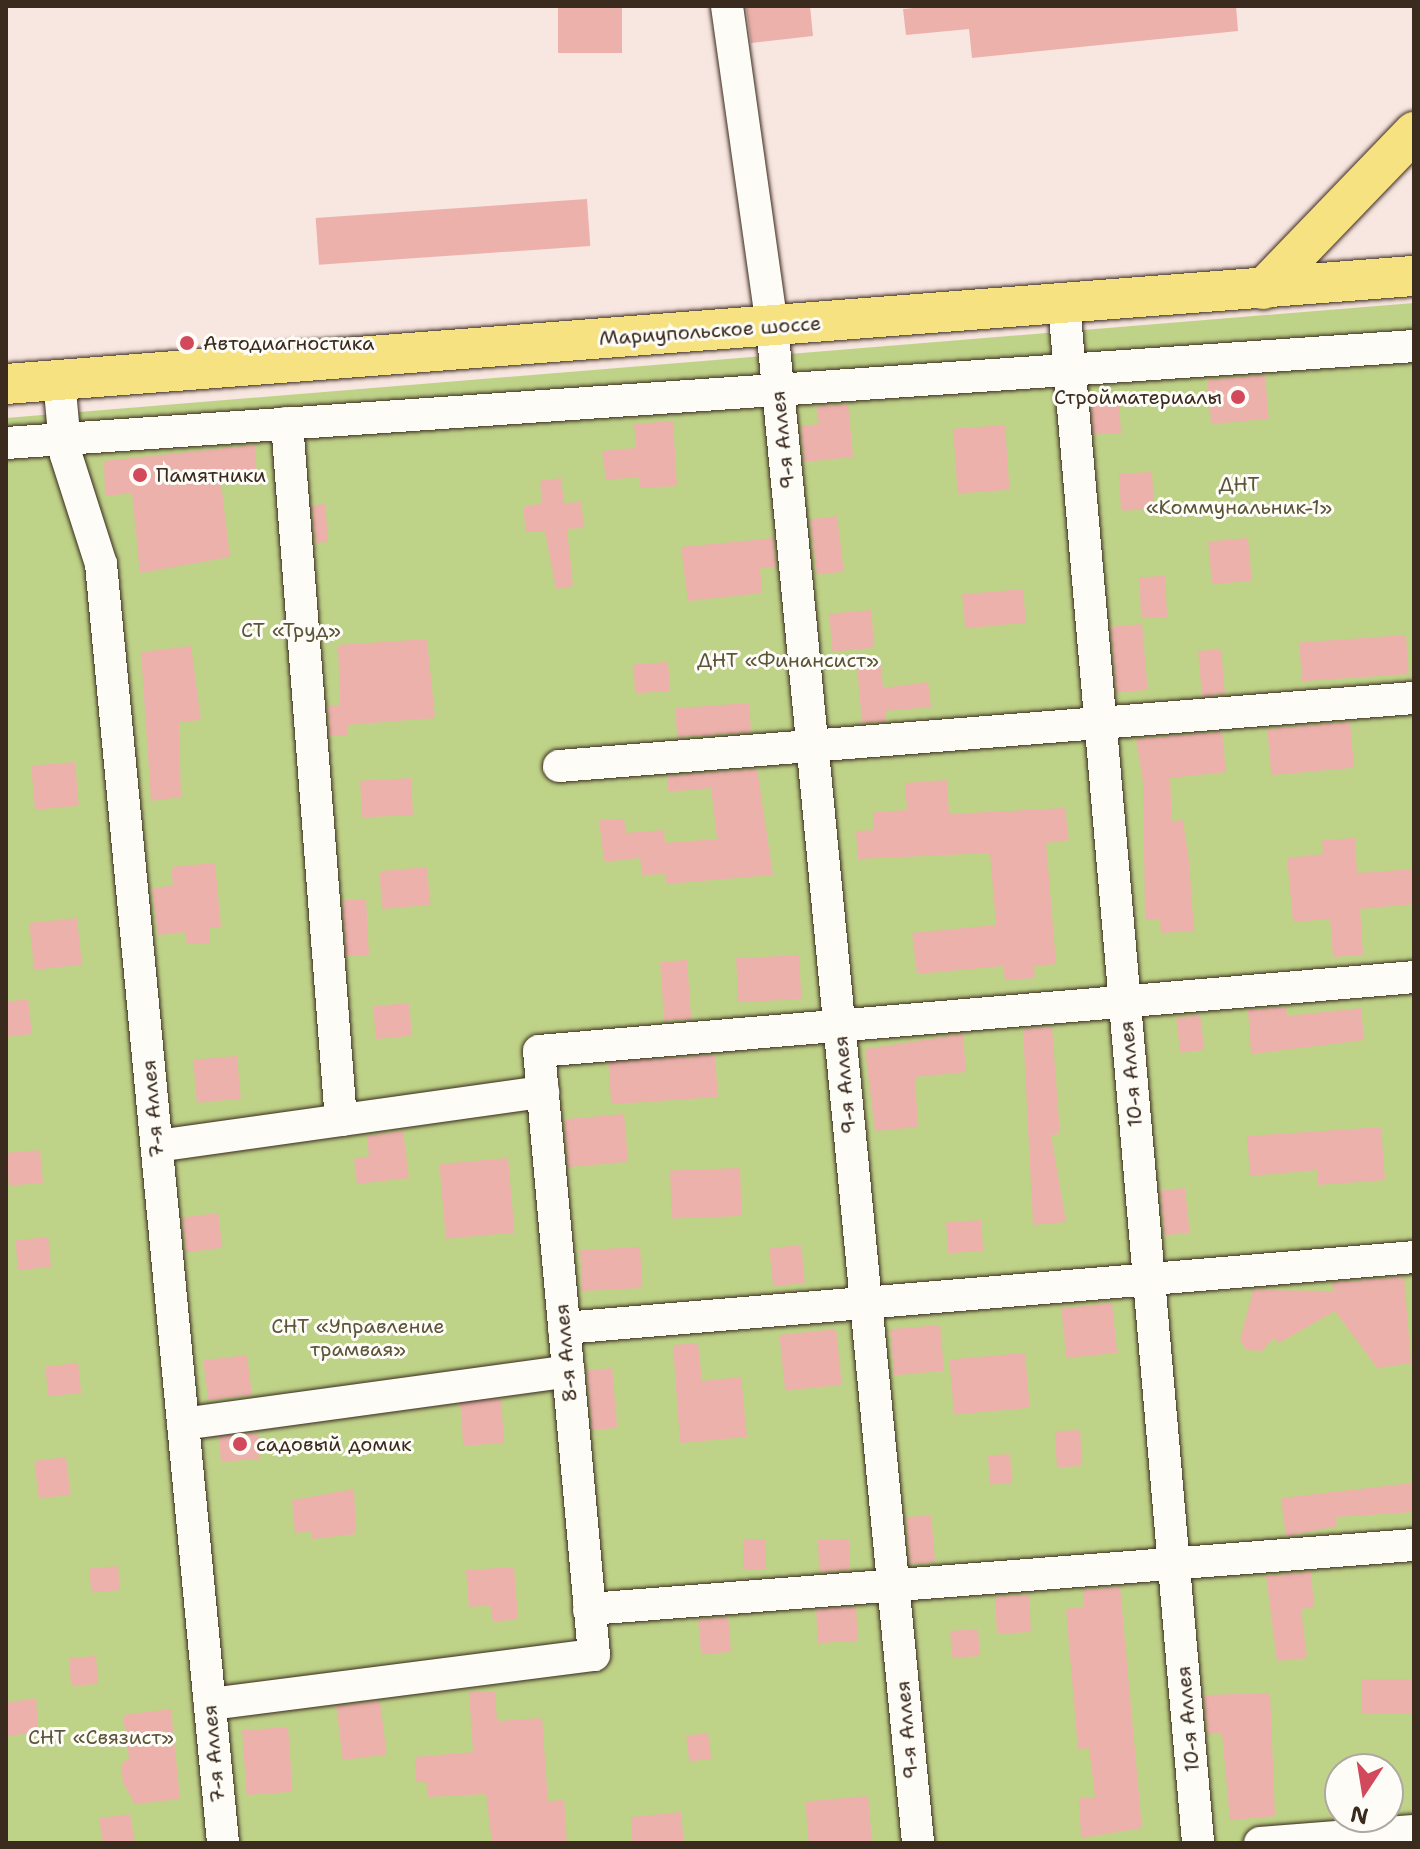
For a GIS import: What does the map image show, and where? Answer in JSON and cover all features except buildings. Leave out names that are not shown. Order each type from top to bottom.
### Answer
[{"type":"main road","points":[[1263,289],[1414,132]]},
{"type":"main road","name":"Мариупольское шоссе","points":[[6,384],[1414,276]]},
{"type":"lane","name":"9-я Аллея","points":[[727,6],[772,326],[918,1843]]},
{"type":"lane","name":"10-я Аллея","points":[[1064,304],[1198,1843]]},
{"type":"lane","points":[[6,443],[1070,373],[1414,346]]},
{"type":"lane","name":"7-я Аллея","points":[[59,380],[64,437],[101,564],[223,1843]]},
{"type":"lane","points":[[287,423],[341,1120]]},
{"type":"lane","points":[[559,766],[812,742],[1414,698]]},
{"type":"lane","points":[[839,1022],[1414,977]]},
{"type":"lane","name":"8-я Аллея","points":[[210,1704],[594,1655],[539,1051],[839,1022]]},
{"type":"lane","points":[[157,1146],[543,1092]]},
{"type":"lane","points":[[564,1328],[1414,1257]]},
{"type":"lane","points":[[183,1424],[568,1371]]},
{"type":"lane","points":[[589,1609],[893,1582],[1414,1545]]},
{"type":"lane","points":[[1260,1843],[1414,1831]]},
{"type":"green space","points":[[1414,303],[1414,1843],[6,1843],[6,418]]},
{"type":"place","name":"Автодиагностика","points":[[187,343]]},
{"type":"place","name":"Стройматериалы","points":[[1238,397]]},
{"type":"place","name":"Памятники","points":[[140,475]]},
{"type":"place","name":"садовый домик","points":[[240,1444]]},
{"type":"park label","name":"ДНТ «Коммунальник-1»","points":[[1239,496]]},
{"type":"park label","name":"СТ «Труд»","points":[[291,630]]},
{"type":"park label","name":"ДНТ «Финансист»","points":[[788,660]]},
{"type":"park label","name":"СНТ «Управление трамвая»","points":[[358,1338]]},
{"type":"park label","name":"СНТ «Связист»","points":[[101,1737]]}]
